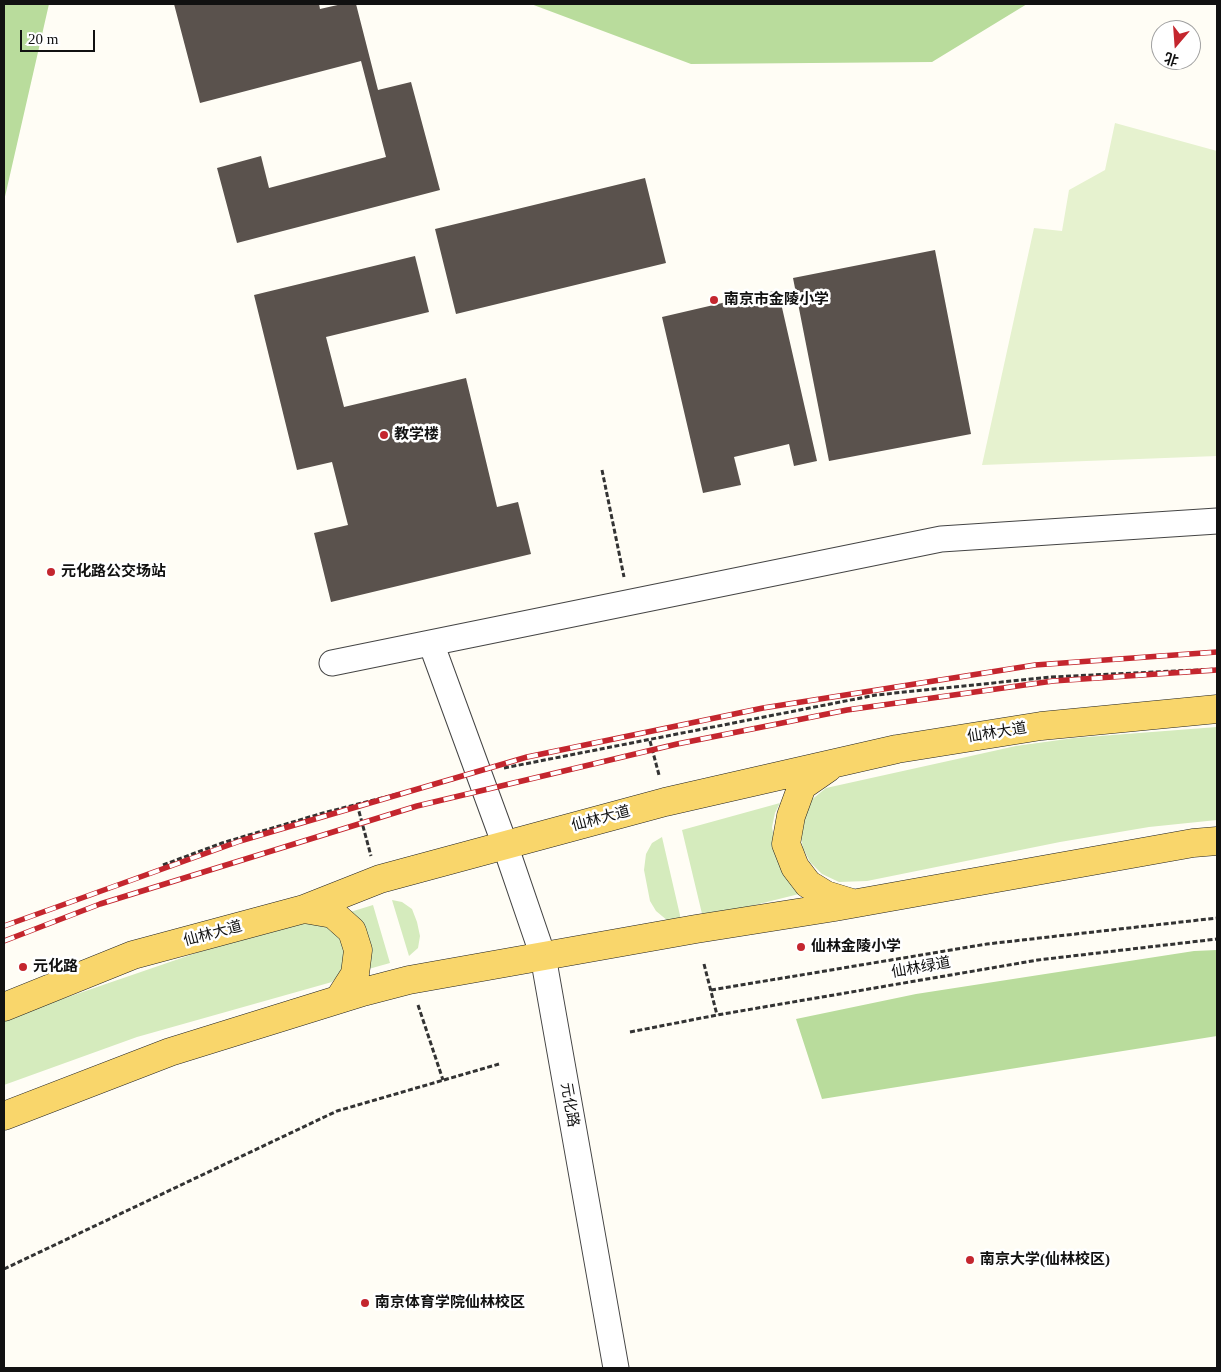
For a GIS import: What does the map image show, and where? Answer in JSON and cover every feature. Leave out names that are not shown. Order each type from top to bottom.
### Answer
[{"type":"main road","name":"仙林大道","points":[[4,1007],[133,955],[304,909],[380,879],[665,802],[897,749],[1041,726],[1217,709]]},
{"type":"main road","points":[[836,763],[802,786],[791,816],[786,844],[795,868],[808,884],[826,896],[854,904]]},
{"type":"main road","points":[[4,1116],[170,1052],[409,980],[854,904],[1183,845],[1217,841]]},
{"type":"main road","points":[[304,909],[334,914],[352,931],[358,950],[355,974],[339,1000]]},
{"type":"street","points":[[332,663],[941,540],[1217,521]]},
{"type":"street","name":"元化路","points":[[430,643],[505,845],[543,956],[616,1368]]},
{"type":"path","points":[[602,470],[629,603]]},
{"type":"path","points":[[163,865],[222,842],[356,804],[478,774],[876,695],[1050,678],[1217,669]]},
{"type":"path","points":[[650,740],[659,775]]},
{"type":"path","points":[[356,804],[372,859]]},
{"type":"path","points":[[711,990],[987,944],[1217,918]]},
{"type":"path","name":"仙林绿道","points":[[630,1032],[717,1015],[1038,960],[1217,939]]},
{"type":"path","points":[[704,964],[717,1015]]},
{"type":"path","points":[[416,1000],[443,1080]]},
{"type":"path","points":[[4,1269],[337,1111],[498,1064]]},
{"type":"green space","points":[[4,4],[49,4],[4,201]]},
{"type":"green space","points":[[531,4],[1027,4],[932,62],[691,64]]},
{"type":"green space","points":[[1115,123],[1217,151],[1217,456],[982,465],[1034,228],[1062,231],[1069,190],[1105,170]]},
{"type":"green space","points":[[1217,727],[1217,820],[1149,827],[1060,842],[867,881],[839,882],[822,874],[810,862],[803,848],[800,832],[810,801],[826,788],[1016,746],[1074,738]]},
{"type":"green space","points":[[780,803],[775,813],[772,827],[775,844],[803,893],[703,918],[682,830]]},
{"type":"green space","points":[[662,837],[682,924],[668,921],[656,911],[650,901],[644,870],[646,854],[652,843]]},
{"type":"green space","points":[[392,900],[402,902],[412,909],[417,922],[420,936],[418,948],[409,956]]},
{"type":"green space","points":[[373,905],[390,963],[365,970],[347,913]]},
{"type":"green space","points":[[303,922],[330,924],[348,948],[343,970],[332,982],[137,1037],[4,1085],[4,1019],[199,952]]},
{"type":"green space","points":[[1217,950],[1217,1036],[822,1099],[796,1019],[916,994],[1194,951]]},
{"type":"building","points":[[174,4],[319,4],[320,9],[342,4],[356,4],[378,90],[411,82],[440,190],[237,243],[217,168],[261,156],[269,188],[386,157],[361,61],[200,103]]},
{"type":"building","points":[[645,178],[666,263],[456,314],[435,229]]},
{"type":"building","points":[[935,250],[971,434],[829,461],[793,278]]},
{"type":"building","name":"教学楼","points":[[415,256],[429,312],[326,337],[344,407],[466,378],[497,507],[518,502],[531,554],[331,602],[314,533],[348,525],[332,462],[297,470],[254,295]]},
{"type":"building","points":[[778,290],[817,461],[794,466],[789,444],[734,457],[741,485],[703,493],[662,317]]},
{"type":"railway","points":[[4,926],[240,841],[527,757],[763,708],[1035,665],[1217,652]]},
{"type":"railway","points":[[4,941],[100,904],[417,806],[677,744],[847,710],[1053,681],[1217,670]]},
{"type":"place","name":"南京市金陵小学","points":[[714,300]]},
{"type":"place","name":"教学楼","points":[[384,435]]},
{"type":"place","name":"元化路公交场站","points":[[51,572]]},
{"type":"place","name":"仙林金陵小学","points":[[801,947]]},
{"type":"place","name":"元化路","points":[[23,967]]},
{"type":"place","name":"南京大学(仙林校区)","points":[[970,1260]]},
{"type":"place","name":"南京体育学院仙林校区","points":[[365,1303]]}]
